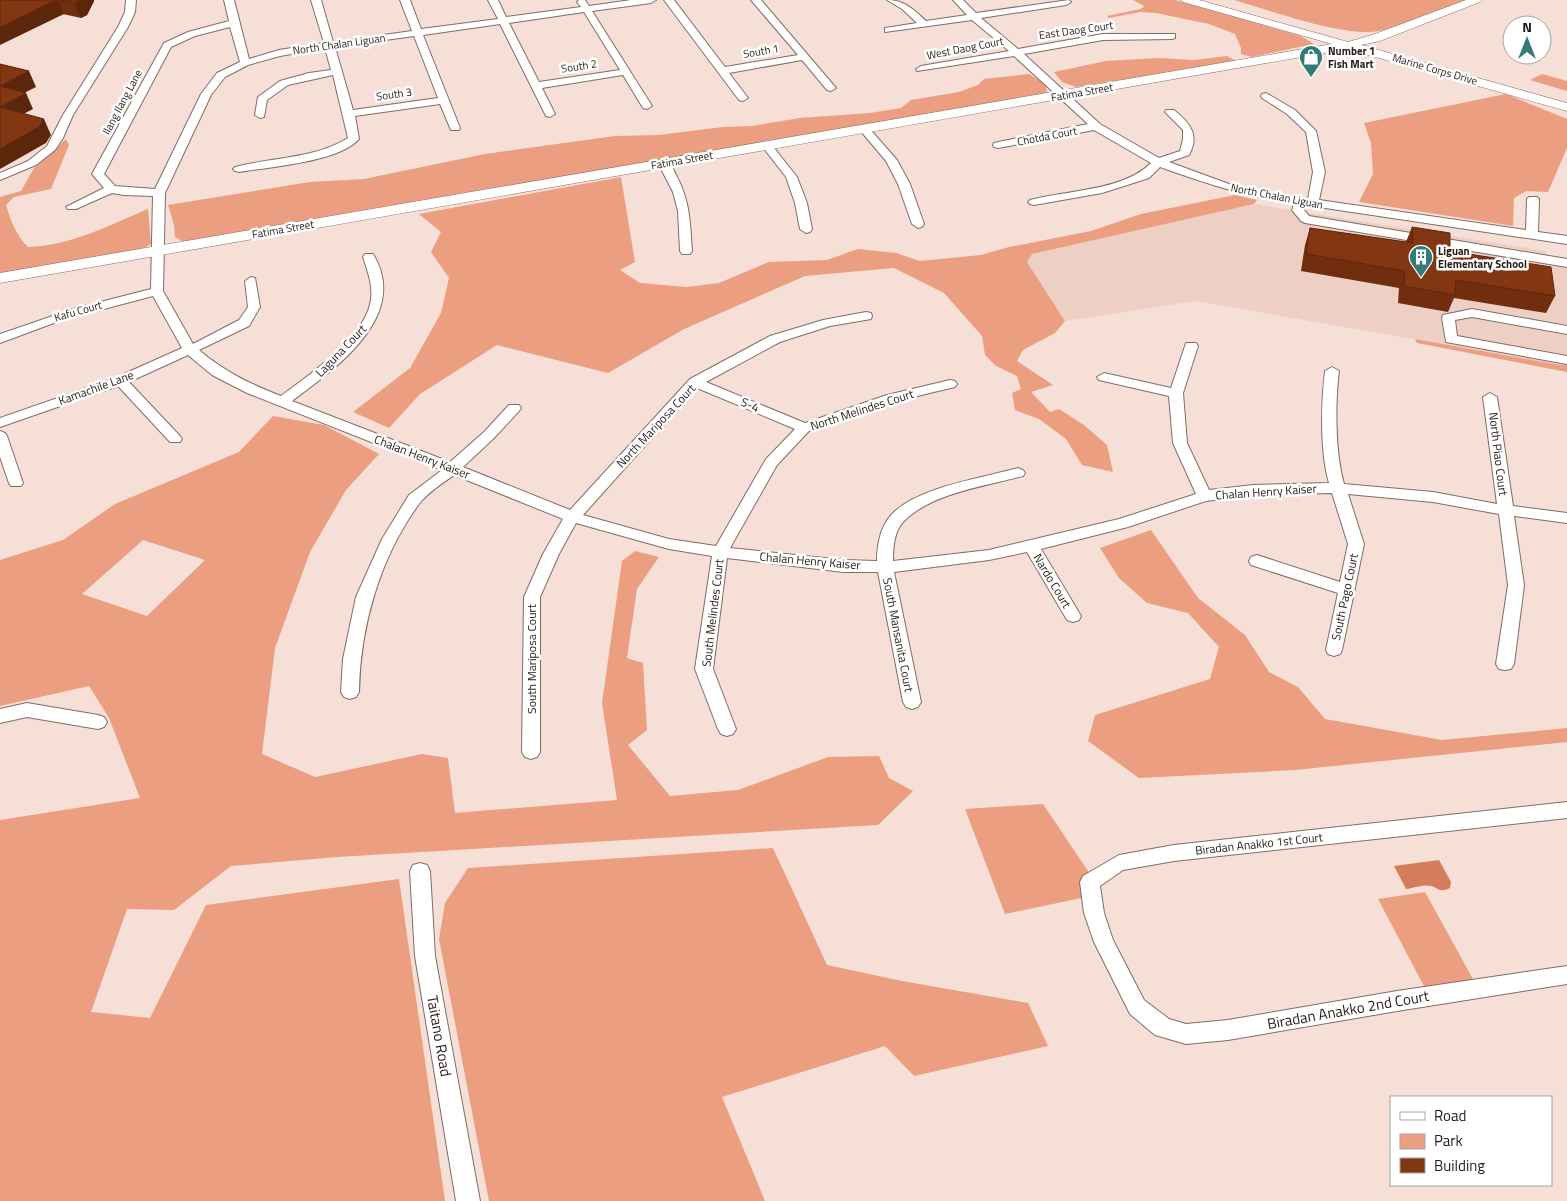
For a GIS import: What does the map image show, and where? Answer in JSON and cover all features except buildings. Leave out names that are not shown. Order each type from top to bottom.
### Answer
[{"type":"main road","name":"Marine Corps Drive","points":[[1186,0],[1567,107]]},
{"type":"main road","points":[[1215,0],[1567,98]]},
{"type":"main road","name":"Fatima Street","points":[[0,278],[1349,45],[1365,41],[1476,0]]},
{"type":"street","points":[[0,177],[37,160],[51,148],[68,115],[123,26],[130,12],[131,0]]},
{"type":"street","points":[[229,0],[238,42],[245,63]]},
{"type":"street","points":[[239,169],[317,154],[345,146],[354,139],[349,114],[316,0]]},
{"type":"street","points":[[405,0],[455,128]]},
{"type":"street","points":[[494,0],[550,114]]},
{"type":"street","name":"North Chalan Liguan","points":[[157,251],[159,193],[206,94],[221,74],[245,63],[279,54],[504,21],[584,4],[651,0]]},
{"type":"street","points":[[670,0],[743,98]]},
{"type":"street","points":[[756,0],[832,88]]},
{"type":"street","points":[[892,0],[906,7],[924,24]]},
{"type":"street","name":"North Chalan Liguan","points":[[958,0],[974,17],[1000,38],[1013,52],[1096,126],[1159,162],[1225,186],[1300,202],[1567,240]]},
{"type":"street","points":[[120,2],[123,26]]},
{"type":"street","points":[[888,30],[1066,2]]},
{"type":"street","points":[[584,4],[647,106]]},
{"type":"street","name":"Ilang Ilang Lane","points":[[111,189],[98,174],[166,45],[180,37],[198,31],[235,24]]},
{"type":"street","name":"East Daog Court","points":[[1013,52],[1103,37],[1172,36]]},
{"type":"street","name":"West Daog Court","points":[[921,69],[1013,52]]},
{"type":"street","name":"South 1","points":[[722,71],[805,57]]},
{"type":"street","points":[[260,115],[262,99],[284,83],[309,76],[336,72]]},
{"type":"street","name":"South 2","points":[[536,86],[626,72]]},
{"type":"street","points":[[1266,96],[1291,112],[1311,131],[1319,172],[1313,204]]},
{"type":"street","name":"South 3","points":[[349,114],[443,100]]},
{"type":"street","points":[[1034,202],[1098,191],[1144,176],[1159,162],[1185,153],[1190,136],[1187,126],[1170,112]]},
{"type":"street","name":"Chotda Court","points":[[998,145],[1096,126]]},
{"type":"street","points":[[864,129],[891,160],[904,184],[918,224]]},
{"type":"street","points":[[766,146],[791,177],[801,202],[806,229]]},
{"type":"street","points":[[664,164],[679,192],[684,211],[686,251]]},
{"type":"street","points":[[72,207],[111,189],[124,192],[159,193]]},
{"type":"street","points":[[1532,236],[1533,199]]},
{"type":"street","points":[[1300,202],[1298,210],[1305,219],[1567,263]]},
{"type":"street","name":"Chalan Henry Kaiser","points":[[157,251],[158,291],[189,349],[217,372],[252,390],[572,517],[669,544],[720,552],[843,566],[885,567],[989,555],[1123,523],[1205,496],[1253,490],[1338,488],[1433,497],[1505,510],[1567,518]]},
{"type":"street","name":"Laguna Court","points":[[282,402],[319,374],[366,326],[377,305],[377,281],[370,257]]},
{"type":"street","name":"Kamachile Lane","points":[[0,423],[120,381],[227,333],[244,323],[254,307],[251,281]]},
{"type":"street","name":"Kafu Court","points":[[0,339],[35,324],[83,309],[158,291]]},
{"type":"street","points":[[1567,330],[1472,313],[1448,318],[1451,339],[1567,360]]},
{"type":"street","name":"North Mariposa Court","points":[[572,517],[695,382],[776,339],[828,323],[866,316]]},
{"type":"street","points":[[1191,346],[1176,393],[1180,443],[1191,470],[1205,496]]},
{"type":"street","points":[[1332,371],[1329,397],[1330,438],[1338,488]]},
{"type":"street","points":[[1104,376],[1176,393]]},
{"type":"street","points":[[120,381],[175,439]]},
{"type":"street","name":"S-4","points":[[695,382],[804,428]]},
{"type":"street","name":"North Melindes Court","points":[[720,552],[771,462],[804,428],[892,398],[950,384]]},
{"type":"street","name":"North Piao Court","points":[[1490,397],[1516,586],[1505,664]]},
{"type":"street","points":[[350,692],[351,660],[364,597],[390,539],[414,499],[452,469],[489,435],[514,408]]},
{"type":"street","points":[[0,436],[16,483]]},
{"type":"street","name":"South Mansanita Court","points":[[912,702],[885,567],[885,542],[897,518],[928,497],[1018,472]]},
{"type":"street","name":"South Pago Court","points":[[1334,650],[1356,544],[1338,488]]},
{"type":"street","name":"South Mariposa Court","points":[[531,752],[532,597],[551,554],[572,517]]},
{"type":"street","name":"Nardo Court","points":[[1031,546],[1073,616]]},
{"type":"street","name":"South Melindes Court","points":[[720,552],[704,668],[727,729]]},
{"type":"street","points":[[1257,561],[1346,590]]},
{"type":"street","points":[[0,716],[27,710],[98,722]]},
{"type":"street","name":"Biradan Anakko 1st Court","points":[[1137,1007],[1104,942],[1094,913],[1090,882],[1119,863],[1174,853],[1567,810]]},
{"type":"street","name":"Taitano Road","points":[[420,871],[425,956],[468,1201]]},
{"type":"street","name":"Biradan Anakko 2nd Court","points":[[1137,1007],[1163,1028],[1186,1034],[1228,1030],[1397,1001],[1567,975]]},
{"type":"shaded area","points":[[1254,204],[1546,251],[1547,256],[1567,259],[1567,365],[1196,301],[1065,321],[1027,262],[1032,254]]},
{"type":"shaded area","points":[[1439,860],[1451,882],[1450,888],[1444,890],[1428,886],[1406,889],[1394,866]]},
{"type":"green space","points":[[1133,0],[1175,0],[1301,36],[1314,44],[1252,57],[1241,54],[1241,48],[1235,34],[1209,24],[1156,13],[1140,12],[1109,18],[1107,16],[1141,9],[1144,6]]},
{"type":"green space","points":[[1234,0],[1466,0],[1390,29],[1364,32],[1327,27]]},
{"type":"green space","points":[[1227,56],[1238,62],[1076,87],[1062,82],[1054,72],[1106,61],[1159,58],[1194,60]]},
{"type":"green space","points":[[1029,74],[1045,84],[1047,92],[1042,96],[202,240],[182,241],[175,237],[174,225],[168,205],[310,182],[364,179],[485,154],[615,136],[658,135],[723,127],[752,126],[800,118],[870,113],[901,108],[911,100],[959,92],[978,85],[984,79]]},
{"type":"green space","points":[[1542,74],[1567,81],[1567,91],[1530,80]]},
{"type":"green space","points":[[1506,94],[1567,119],[1567,148],[1548,192],[1526,191],[1514,198],[1513,226],[1359,202],[1373,174],[1371,143],[1364,123]]},
{"type":"green space","points":[[66,139],[69,145],[51,189],[14,197],[6,205],[14,228],[20,238],[28,247],[59,243],[90,234],[148,209],[151,244],[139,251],[0,274],[0,197],[21,191],[34,168]]},
{"type":"green space","points":[[621,177],[635,262],[620,270],[640,283],[687,287],[719,283],[769,262],[827,260],[858,249],[896,253],[920,261],[981,255],[1009,247],[1091,231],[1141,214],[1235,195],[1257,200],[1254,204],[1032,254],[1027,262],[1065,321],[1055,333],[1023,350],[1017,361],[1053,385],[1031,392],[1050,412],[1059,409],[1084,425],[1107,445],[1113,472],[1082,465],[1066,439],[1039,419],[1015,410],[1012,393],[1021,389],[1017,376],[996,366],[985,355],[982,336],[944,293],[894,268],[805,276],[684,329],[608,373],[497,345],[420,394],[389,428],[353,412],[410,368],[441,313],[449,278],[431,252],[441,232],[419,214]]},
{"type":"green space","points":[[1415,339],[1567,365],[1567,372],[1417,343]]},
{"type":"green space","points":[[273,416],[324,425],[379,454],[346,490],[310,552],[275,648],[262,754],[315,777],[422,754],[448,758],[455,813],[617,800],[602,703],[622,561],[635,551],[659,557],[637,589],[627,658],[643,663],[647,730],[628,745],[670,796],[738,790],[828,757],[879,756],[889,778],[913,791],[878,825],[337,857],[231,866],[174,910],[127,909],[91,1012],[150,1018],[206,905],[399,879],[445,1201],[0,1201],[0,820],[140,798],[109,718],[89,686],[0,706],[0,560],[63,540],[115,504],[239,452]],"holes":[[[143,540],[205,560],[147,616],[82,594]]]},
{"type":"green space","points":[[1151,530],[1198,598],[1245,635],[1269,672],[1298,687],[1325,719],[1442,740],[1567,728],[1567,742],[1295,770],[1139,778],[1088,741],[1095,715],[1210,679],[1219,647],[1188,613],[1147,603],[1119,578],[1100,548]]},
{"type":"green space","points":[[1043,804],[1088,871],[1086,897],[1005,914],[965,809]]},
{"type":"green space","points":[[773,848],[827,965],[902,981],[1028,1003],[1048,1046],[914,1076],[885,1046],[722,1097],[765,1201],[489,1201],[439,939],[445,903],[468,868]]},
{"type":"green space","points":[[1425,892],[1474,981],[1425,988],[1378,899]]},
{"type":"place","name":"Number 1 Fish Mart","points":[[1311,78]]},
{"type":"place","name":"Liguan Elementary School","points":[[1421,278]]}]
